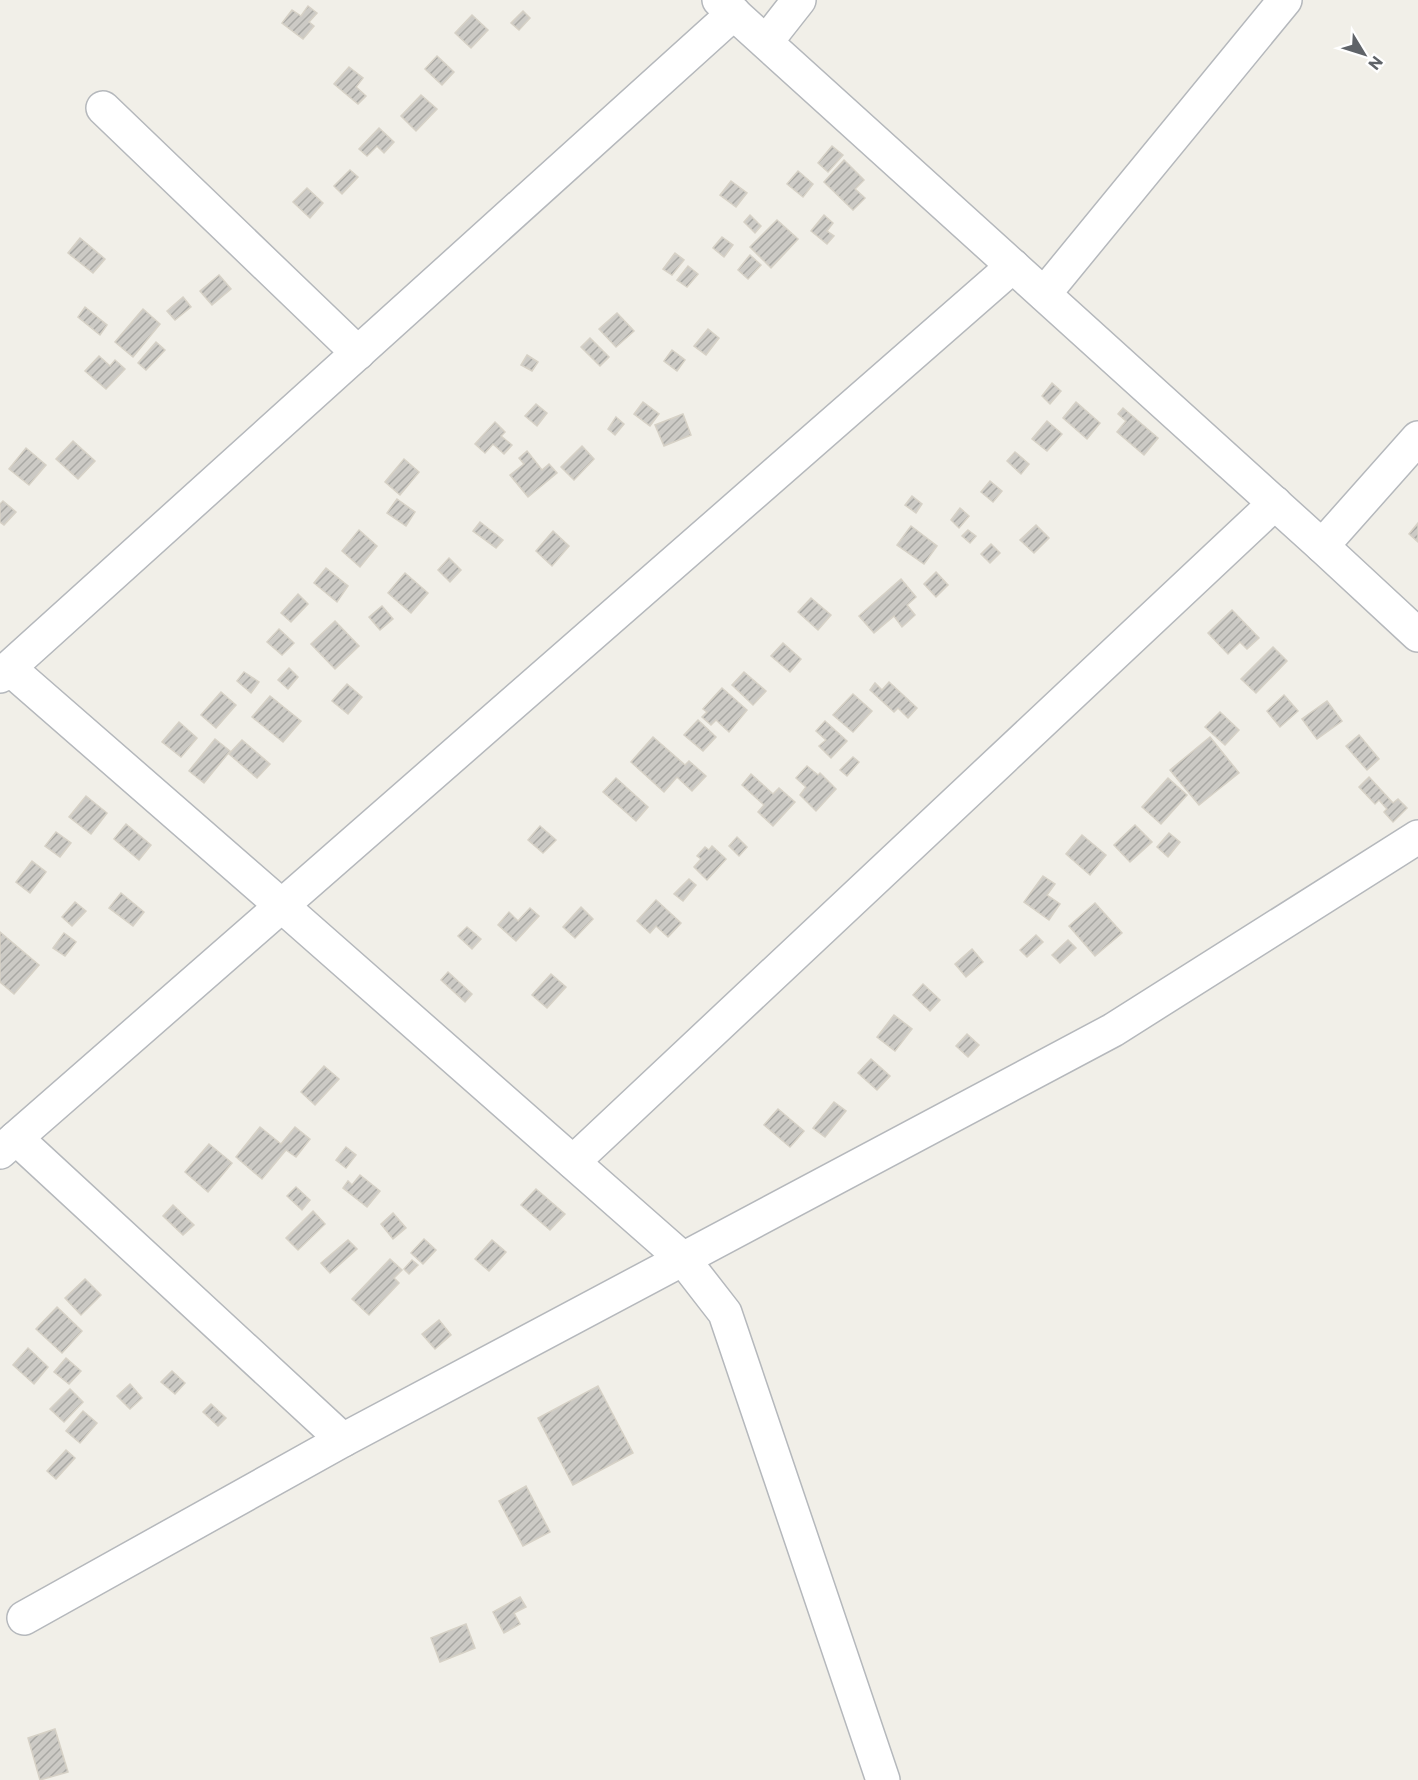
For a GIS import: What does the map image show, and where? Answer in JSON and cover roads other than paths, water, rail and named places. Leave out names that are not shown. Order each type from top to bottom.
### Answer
[{"type":"street","points":[[766,42],[798,0]]},
{"type":"street","points":[[1044,294],[1285,0]]},
{"type":"street","points":[[883,1780],[726,1313],[682,1259],[573,1162],[282,906],[4,672],[358,353],[727,7],[1418,635]]},
{"type":"street","points":[[103,108],[358,353]]},
{"type":"street","points":[[343,1440],[8,1145],[1013,266]]},
{"type":"street","points":[[1322,546],[1418,438]]},
{"type":"street","points":[[573,1162],[1275,503]]},
{"type":"street","points":[[24,1618],[343,1440],[1113,1030],[1418,837]]}]
